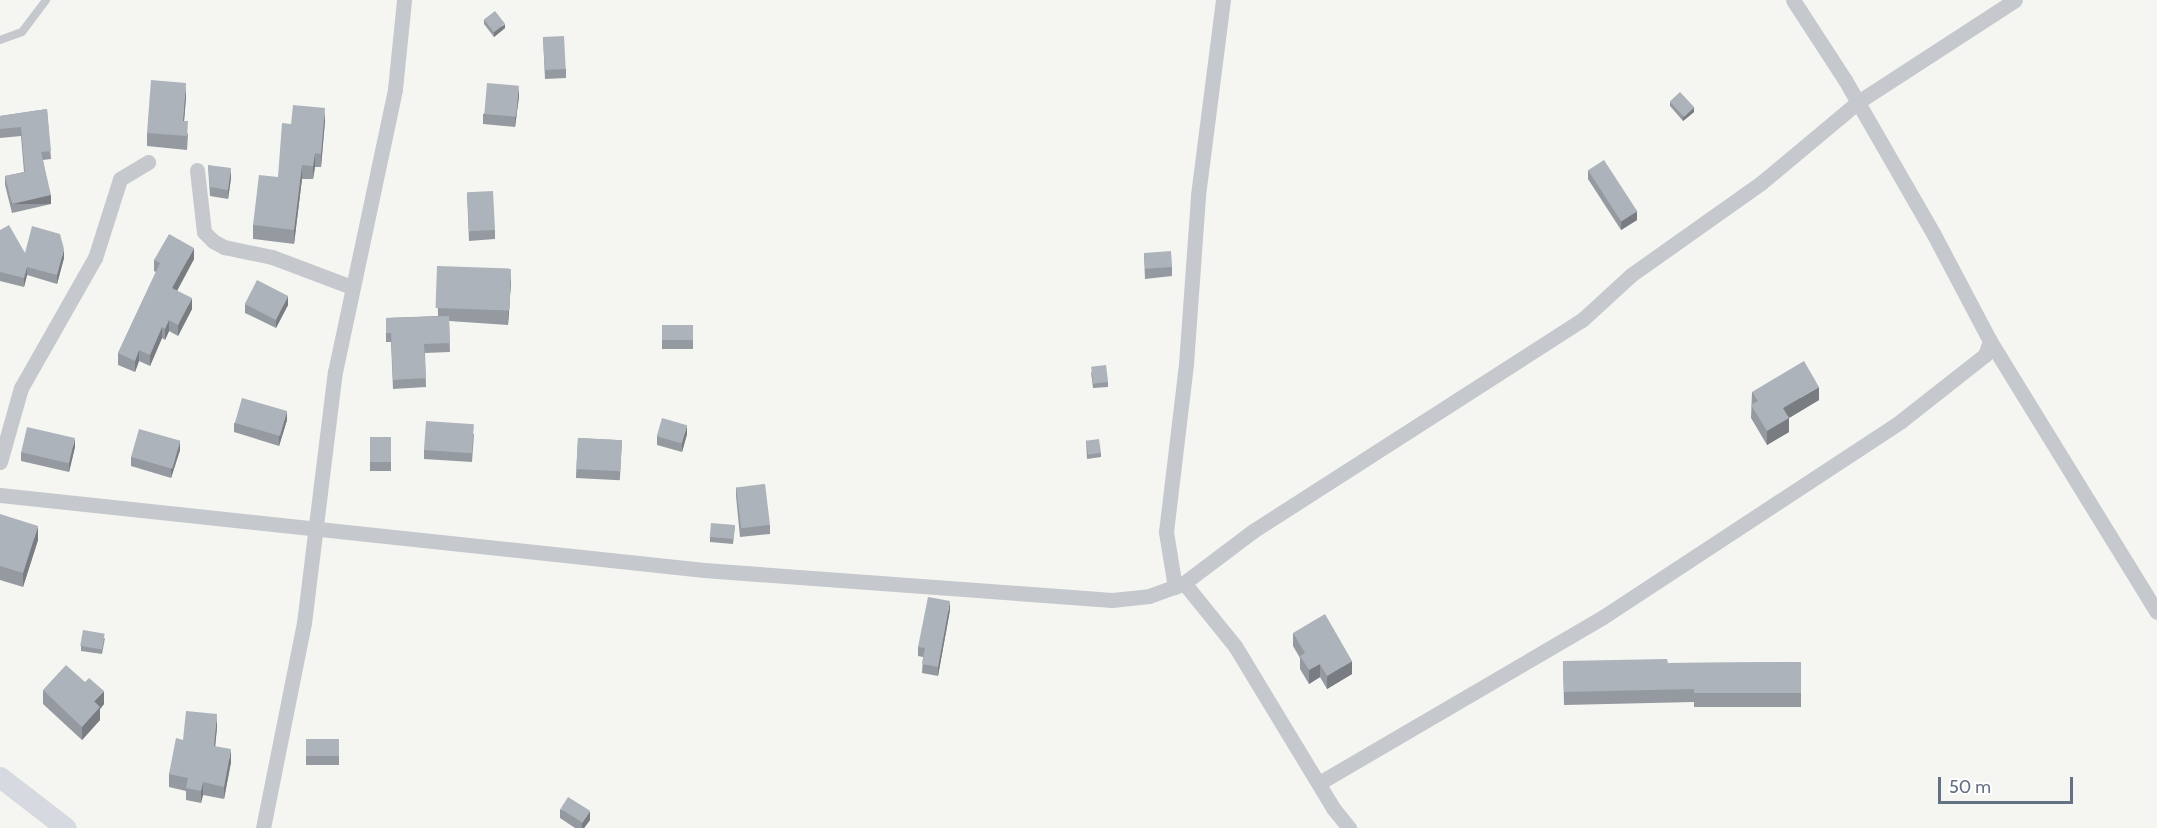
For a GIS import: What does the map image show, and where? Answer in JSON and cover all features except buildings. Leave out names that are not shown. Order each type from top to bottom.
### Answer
[{"type":"main road","points":[[0,777],[66,828]]},
{"type":"street","points":[[263,828],[304,623],[335,372],[395,89],[404,0]]},
{"type":"street","points":[[1223,0],[1198,195],[1186,364],[1166,532],[1180,585],[1235,646],[1349,828]]},
{"type":"street","points":[[1793,0],[1858,102],[1990,341],[2157,612]]},
{"type":"street","points":[[0,495],[315,531],[485,544],[704,570],[1112,600],[1149,596],[1180,585],[1253,531],[1582,320],[1631,275],[1761,183],[1858,102],[2015,0]]},
{"type":"street","points":[[0,462],[21,388],[95,258],[120,179],[148,162]]},
{"type":"street","points":[[197,170],[204,232],[213,241],[224,247],[272,257],[352,287]]},
{"type":"street","points":[[1319,783],[1603,616],[1769,508],[1901,421],[1977,364],[1990,341]]},
{"type":"lane","points":[[0,40],[22,32],[46,0]]}]
